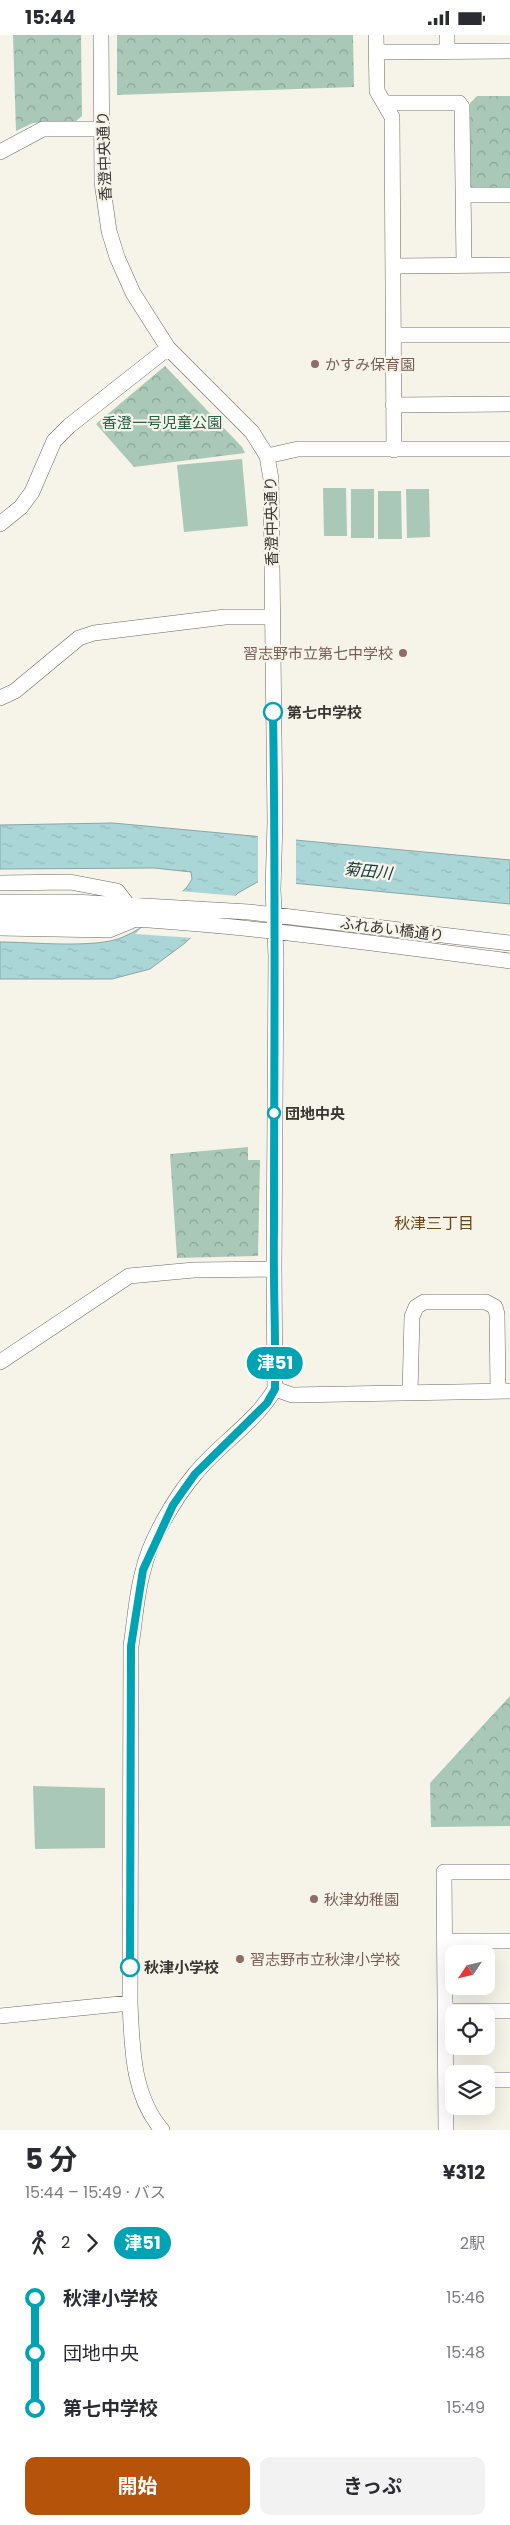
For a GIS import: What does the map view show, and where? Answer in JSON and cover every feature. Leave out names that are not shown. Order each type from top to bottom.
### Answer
[{"type":"street","name":"香澄中央通り","points":[[101,35],[102,182],[109,231],[117,257],[133,293],[168,348],[252,431],[268,456],[271,479],[275,822],[273,892],[276,931],[275,1389]]},
{"type":"street","points":[[376,35],[376,91],[392,117],[394,450]]},
{"type":"street","points":[[447,35],[447,51]]},
{"type":"street","points":[[376,52],[510,51]]},
{"type":"street","points":[[384,103],[459,103],[462,107],[464,265]]},
{"type":"street","points":[[0,152],[43,129],[102,129]]},
{"type":"street","points":[[464,195],[510,195]]},
{"type":"street","points":[[393,266],[510,265]]},
{"type":"street","points":[[393,335],[510,335]]},
{"type":"street","points":[[0,524],[21,507],[32,491],[54,441],[69,426],[168,348]]},
{"type":"street","points":[[393,405],[510,404]]},
{"type":"street","points":[[268,456],[298,449],[510,449]]},
{"type":"street","points":[[0,698],[15,691],[79,638],[94,633],[225,617],[272,617]]},
{"type":"street","points":[[0,883],[70,882],[117,891],[127,904]]},
{"type":"street","points":[[0,902],[73,908]]},
{"type":"street","name":"ふれあい橋通り","points":[[73,908],[127,904],[249,911],[510,943]]},
{"type":"street","points":[[0,915],[73,908]]},
{"type":"street","name":"ふれあい橋通り","points":[[73,908],[133,920],[276,931],[510,961]]},
{"type":"street","points":[[0,929],[109,930],[133,920]]},
{"type":"street","points":[[0,1362],[129,1276],[194,1270],[274,1269]]},
{"type":"street","points":[[162,2130],[143,2097],[133,2060],[130,2003],[131,1646],[143,1570],[173,1505],[195,1474],[267,1403],[275,1389],[292,1395],[410,1393],[504,1391],[498,1314],[495,1307],[486,1302],[424,1302],[416,1307],[412,1317],[410,1393]]},
{"type":"street","points":[[445,2005],[444,1872],[510,1872]]},
{"type":"street","points":[[445,1941],[510,1941]]},
{"type":"street","points":[[0,2016],[130,2003]]},
{"type":"street","points":[[495,2011],[510,2011]]},
{"type":"street","points":[[495,2080],[510,2080]]},
{"type":"street","points":[[446,2130],[447,2115]]},
{"type":"green space","points":[[13,35],[81,35],[82,116],[76,121],[33,123],[16,131]]},
{"type":"green space","points":[[117,35],[353,35],[354,87],[117,95]]},
{"type":"green space","points":[[477,96],[510,96],[510,189],[471,189],[470,103]]},
{"type":"green space","name":"香澄一号児童公園","points":[[165,366],[242,447],[245,453],[134,467],[96,424]]},
{"type":"green space","points":[[242,459],[248,526],[184,532],[177,465]]},
{"type":"green space","points":[[323,488],[346,488],[347,536],[324,536]]},
{"type":"green space","points":[[351,489],[374,489],[374,538],[351,538]]},
{"type":"green space","points":[[406,489],[429,489],[430,537],[407,538]]},
{"type":"green space","points":[[378,491],[401,491],[402,539],[378,539]]},
{"type":"green space","points":[[248,1147],[248,1160],[260,1160],[258,1256],[177,1258],[170,1154]]},
{"type":"green space","points":[[510,1696],[510,1826],[431,1827],[430,1783]]},
{"type":"green space","points":[[33,1786],[105,1788],[105,1848],[35,1849]]},
{"type":"water","name":"菊田川","points":[[113,823],[510,860],[510,904],[261,880],[238,893],[185,943],[150,969],[112,979],[0,979],[0,942],[81,944],[112,941],[141,927],[187,887],[192,879],[191,872],[154,868],[0,869],[0,825]]},
{"type":"pier","points":[[258,834],[296,838],[296,886],[258,884]]},
{"type":"pier","points":[[179,891],[238,896],[194,938],[135,934]]},
{"type":"bus line","name":"津51","points":[[130,1967],[131,1646],[143,1570],[155,1540],[173,1505],[195,1474],[267,1403],[275,1389],[274,1020],[276,931],[273,889],[275,822],[273,712]]},
{"type":"place","name":"かすみ保育園","points":[[315,364]]},
{"type":"place","name":"習志野市立第七中学校","points":[[403,653]]},
{"type":"place","name":"第七中学校","points":[[273,712]]},
{"type":"place","name":"団地中央","points":[[274,1113]]},
{"type":"place","name":"秋津幼稚園","points":[[314,1899]]},
{"type":"place","name":"習志野市立秋津小学校","points":[[240,1959]]},
{"type":"place","name":"秋津小学校","points":[[130,1967]]},
{"type":"district","name":"秋津三丁目","points":[[434,1223]]}]
